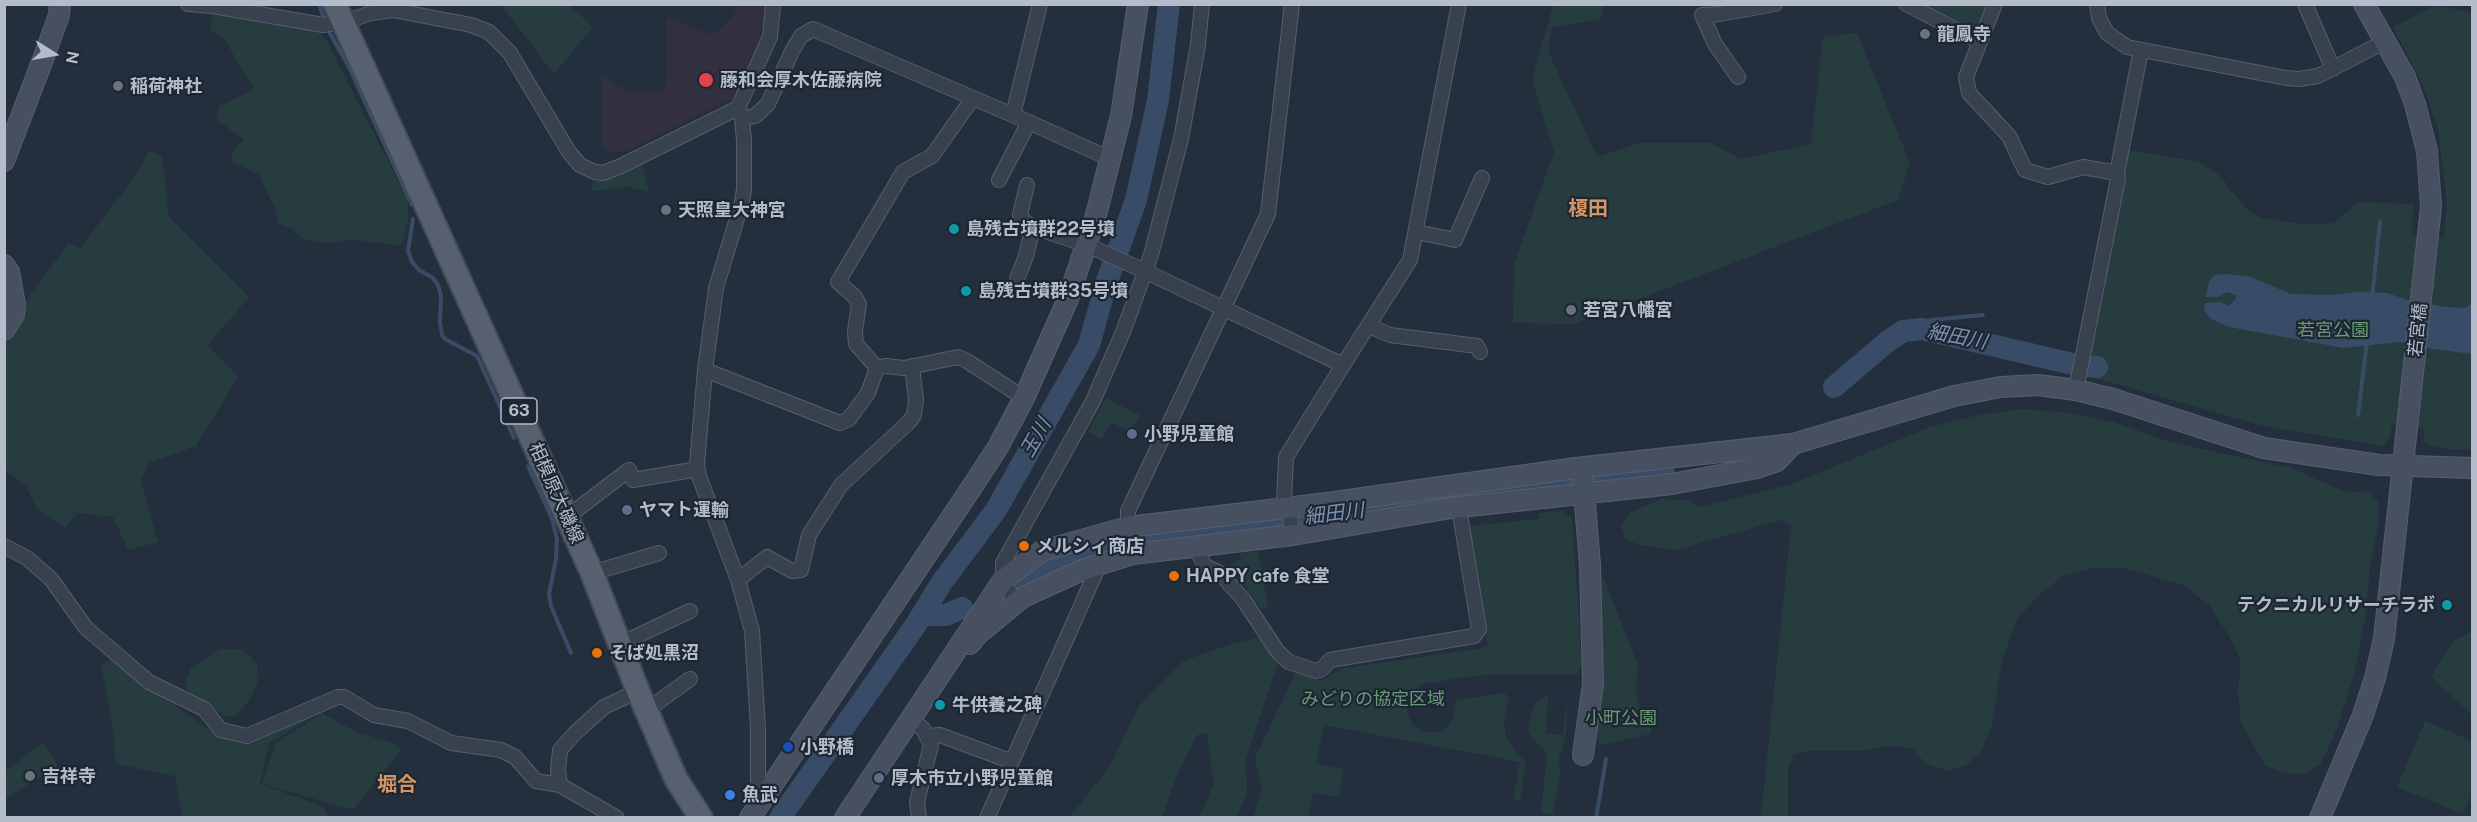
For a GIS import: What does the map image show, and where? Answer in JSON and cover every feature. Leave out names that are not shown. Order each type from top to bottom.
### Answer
[{"type":"main road","name":"相模原大磯線","points":[[333,19],[567,517],[676,779],[701,818]]},
{"type":"street","points":[[4,161],[59,15],[60,4]]},
{"type":"street","points":[[188,4],[333,19],[393,10],[471,25],[489,32],[510,52],[569,152],[580,165],[595,172],[611,170],[632,162],[740,113],[755,116],[768,104],[801,36],[813,29],[1111,159]]},
{"type":"street","points":[[766,792],[758,782],[757,698],[752,631],[738,580],[698,469],[705,370],[716,288],[742,202],[744,140],[740,113],[770,37],[773,4]]},
{"type":"street","points":[[1013,115],[1040,4]]},
{"type":"street","points":[[750,818],[998,447],[1024,398],[1090,247],[1133,54],[1138,4]]},
{"type":"street","points":[[1009,590],[1003,563],[1092,403],[1123,332],[1180,139],[1198,45],[1202,4]]},
{"type":"street","points":[[1130,541],[1128,511],[1268,214],[1292,4]]},
{"type":"street","points":[[1292,532],[1289,511],[1284,502],[1286,457],[1410,260],[1459,4]]},
{"type":"street","points":[[1738,77],[1715,44],[1702,15],[1775,4]]},
{"type":"street","points":[[1906,4],[1980,42]]},
{"type":"street","points":[[1995,4],[1966,77],[1969,93],[2009,136],[2025,170],[2049,177],[2083,167],[2118,173]]},
{"type":"street","points":[[2097,4],[2099,18],[2107,33],[2118,43],[2140,50],[2286,78],[2299,79],[2318,76],[2384,42]]},
{"type":"street","points":[[2305,4],[2333,69]]},
{"type":"street","name":"若宮橋","points":[[2320,818],[2344,764],[2375,678],[2384,639],[2429,231],[2431,188],[2424,134],[2405,77],[2364,4]]},
{"type":"street","points":[[2076,390],[2118,179],[2140,50]]},
{"type":"street","points":[[877,368],[856,344],[855,331],[859,304],[855,297],[838,282],[903,172],[932,156],[973,98]]},
{"type":"street","points":[[999,172],[1029,122]]},
{"type":"street","points":[[1417,232],[1455,240],[1482,178]]},
{"type":"street","points":[[1028,185],[1020,215],[1024,222],[1142,270],[1343,365]]},
{"type":"street","points":[[1017,279],[1026,256],[1033,227]]},
{"type":"street","points":[[4,265],[9,272],[15,304],[14,315],[4,330]]},
{"type":"street","points":[[1369,326],[1390,335],[1477,346],[1480,352]]},
{"type":"street","points":[[877,368],[912,366],[958,357],[1024,398]]},
{"type":"street","points":[[738,580],[767,557],[792,571],[801,570],[809,535],[841,485],[914,415],[916,400],[912,366]]},
{"type":"street","points":[[705,370],[840,423],[849,419],[868,393],[877,368]]},
{"type":"street","points":[[1009,590],[1048,585],[1100,563],[1130,541],[1195,546],[1292,532],[1452,499],[1583,480],[1672,484],[1757,468],[1777,460],[1793,444],[1954,396],[2001,387],[2038,385],[2076,390],[2205,427],[2265,448],[2402,468],[2472,468]]},
{"type":"street","points":[[567,517],[629,470],[633,480],[698,469]]},
{"type":"street","points":[[1583,480],[1590,565],[1593,684],[1583,755]]},
{"type":"street","points":[[1195,546],[1205,566],[1220,573],[1243,599],[1278,652],[1289,662],[1316,671],[1322,669],[1330,660],[1474,636],[1479,629],[1452,499]]},
{"type":"street","points":[[845,818],[948,666],[955,662],[1009,590],[1042,551],[1130,541],[1289,511],[1452,499]]},
{"type":"street","points":[[4,546],[27,558],[51,579],[86,627],[149,682],[204,709],[221,730],[247,736],[338,697],[344,697],[374,715],[408,721],[451,744],[501,750],[515,757],[536,781],[560,785],[617,818]]},
{"type":"street","points":[[592,573],[659,553]]},
{"type":"street","points":[[987,818],[1010,761],[1100,563]]},
{"type":"street","points":[[620,645],[690,611]]},
{"type":"street","points":[[560,785],[558,770],[560,750],[575,732],[604,707],[643,701],[690,679]]},
{"type":"street","points":[[912,719],[928,736],[931,745],[930,757],[922,778],[917,802],[919,818]]},
{"type":"street","points":[[928,736],[940,735],[1010,761]]},
{"type":"shaded area","name":"藤和会厚木佐藤病院","points":[[739,5],[769,5],[767,35],[740,95],[625,152],[609,151],[602,146],[601,77],[634,93],[666,91],[667,17],[709,34],[717,32],[732,17]]},
{"type":"green space","points":[[501,5],[569,5],[593,27],[554,74]]},
{"type":"green space","points":[[1553,5],[1605,5],[1600,19],[1552,28],[1548,51],[1597,157],[1640,143],[1710,143],[1741,159],[1811,144],[1823,37],[1857,33],[1910,163],[1898,200],[1573,324],[1513,323],[1514,264],[1554,152],[1532,80]]},
{"type":"green space","points":[[1915,5],[1990,5],[1978,36]]},
{"type":"green space","name":"若宮公園","points":[[2436,5],[2472,13],[2472,450],[2429,446],[2424,441],[2424,428],[2392,425],[2390,437],[2383,446],[2267,427],[2085,375],[2127,150],[2198,161],[2223,178],[2229,189],[2250,212],[2261,218],[2300,224],[2334,223],[2358,202],[2414,204],[2411,235],[2444,238],[2447,200],[2438,129],[2424,88],[2393,27]]},
{"type":"green space","points":[[213,14],[228,14],[318,32],[326,39],[408,201],[408,220],[401,246],[350,239],[328,244],[301,239],[293,229],[277,223],[276,211],[258,174],[233,162],[231,154],[244,139],[216,120],[218,107],[254,89],[224,39],[210,29]]},
{"type":"green space","points":[[150,150],[162,157],[169,217],[249,297],[208,345],[238,377],[196,446],[149,463],[141,481],[158,542],[128,550],[113,517],[77,513],[65,527],[36,508],[26,486],[5,470],[4,347],[31,293],[69,243],[80,248],[134,178]]},
{"type":"green space","points":[[642,163],[649,192],[623,186],[622,188],[611,187],[592,191],[593,176]]},
{"type":"green space","points":[[1106,398],[1140,415],[1130,432],[1111,422],[1102,439],[1088,432]]},
{"type":"green space","points":[[2024,409],[2071,413],[2113,422],[2170,442],[2291,468],[2343,491],[2370,493],[2379,503],[2378,528],[2370,566],[2365,618],[2355,671],[2337,729],[2320,765],[2303,774],[2284,773],[2265,765],[2241,723],[2238,691],[2241,661],[2229,636],[2209,605],[2183,585],[2125,568],[2092,568],[2063,576],[2039,595],[2017,619],[2002,660],[1992,725],[1980,754],[1964,766],[1948,771],[1926,764],[1913,749],[1892,746],[1857,751],[1809,751],[1794,754],[1788,769],[1788,817],[1761,817],[1791,525],[1781,520],[1676,550],[1638,545],[1625,538],[1621,525],[1629,513],[1661,499],[1687,500],[1699,507],[1792,484],[1930,427],[1979,415]]},
{"type":"green space","name":"みどりの協定区域","points":[[1563,511],[1572,518],[1581,663],[1578,674],[1496,674],[1423,684],[1415,689],[1407,713],[1412,724],[1425,732],[1439,732],[1446,728],[1453,717],[1456,700],[1505,693],[1509,700],[1504,721],[1506,736],[1514,750],[1526,763],[1520,800],[1513,801],[1520,762],[1324,725],[1316,764],[1344,769],[1339,797],[1313,793],[1308,817],[1253,818],[1262,791],[1255,758],[1297,670],[1320,681],[1341,669],[1488,647],[1468,526],[1539,519],[1539,513]]},
{"type":"green space","points":[[1258,551],[1268,607],[1262,610],[1228,566],[1241,559],[1239,554]]},
{"type":"green space","name":"小町公園","points":[[1604,578],[1638,666],[1635,690],[1641,711],[1652,728],[1650,734],[1607,744],[1599,743],[1596,739],[1603,674],[1599,582]]},
{"type":"green space","points":[[2472,631],[2472,715],[2431,677],[2453,641]]},
{"type":"green space","points":[[1261,637],[1282,651],[1246,758],[1247,793],[1236,817],[1199,817],[1214,784],[1207,733],[1197,735],[1177,776],[1162,817],[1069,818],[1110,766],[1139,706],[1183,661],[1235,643]]},
{"type":"green space","points":[[220,649],[243,649],[257,664],[258,682],[249,700],[237,715],[225,717],[216,709],[190,696],[185,685],[191,668]]},
{"type":"green space","points":[[110,659],[208,729],[233,741],[257,740],[315,713],[314,716],[269,743],[260,784],[323,806],[328,817],[182,817],[175,776],[116,764],[112,723],[101,664]]},
{"type":"green space","points":[[1548,696],[1546,733],[1563,735],[1567,698],[1566,735],[1559,757],[1560,772],[1553,815],[1541,813],[1547,753],[1531,737],[1528,728],[1533,706]]},
{"type":"green space","points":[[322,713],[354,731],[392,743],[401,750],[353,810],[262,784],[275,744]]},
{"type":"green space","points":[[2425,721],[2472,741],[2472,792],[2463,814],[2397,787]]},
{"type":"green space","points":[[44,742],[58,766],[5,799],[5,771]]},
{"type":"water","points":[[2215,275],[2248,276],[2291,294],[2388,293],[2404,299],[2445,307],[2465,308],[2472,304],[2472,354],[2400,342],[2344,348],[2229,327],[2211,319],[2204,310],[2205,303],[2220,302],[2228,306],[2236,299],[2236,295],[2227,292],[2219,297],[2206,297],[2209,281]]},
{"type":"waterway","points":[[319,4],[325,21]]},
{"type":"waterway","name":"玉川","points":[[780,818],[915,626],[942,582],[996,510],[1089,345],[1106,284],[1136,200],[1158,100],[1169,4]]},
{"type":"waterway","points":[[327,28],[349,67],[412,205]]},
{"type":"waterway","points":[[413,219],[408,251],[412,262],[419,270],[433,278],[438,285],[441,296],[442,335],[445,339],[477,356],[514,438]]},
{"type":"waterway","points":[[2372,298],[2380,222]]},
{"type":"waterway","points":[[1903,331],[1916,323],[1983,315]]},
{"type":"waterway","name":"細田川","points":[[1834,387],[1903,331],[1922,329],[2073,364],[2097,367]]},
{"type":"waterway","points":[[2358,415],[2367,341]]},
{"type":"waterway","points":[[528,466],[552,519],[557,539],[556,559],[549,594],[551,606],[571,653]]},
{"type":"waterway","name":"細田川","points":[[1013,586],[1065,561],[1138,539],[1571,482],[1664,473]]},
{"type":"waterway","name":"細田川","points":[[922,615],[946,615],[962,608]]},
{"type":"waterway","points":[[1596,818],[1606,759]]},
{"type":"place","name":"龍鳳寺","points":[[1925,34]]},
{"type":"place","name":"藤和会厚木佐藤病院","points":[[706,80]]},
{"type":"place","name":"稲荷神社","points":[[118,86]]},
{"type":"place","name":"天照皇大神宮","points":[[666,210]]},
{"type":"place","name":"島残古墳群22号墳","points":[[954,229]]},
{"type":"place","name":"島残古墳群35号墳","points":[[966,291]]},
{"type":"place","name":"若宮八幡宮","points":[[1571,310]]},
{"type":"place","name":"小野児童館","points":[[1132,434]]},
{"type":"place","name":"ヤマト運輸","points":[[627,510]]},
{"type":"place","name":"メルシィ商店","points":[[1024,546]]},
{"type":"place","name":"HAPPY cafe 食堂","points":[[1174,576]]},
{"type":"place","name":"テクニカルリサーチラボ","points":[[2447,605]]},
{"type":"place","name":"そば処黒沼","points":[[597,653]]},
{"type":"place","name":"牛供養之碑","points":[[940,705]]},
{"type":"place","name":"小野橋","points":[[788,747]]},
{"type":"place","name":"吉祥寺","points":[[30,776]]},
{"type":"place","name":"厚木市立小野児童館","points":[[879,778]]},
{"type":"place","name":"魚武","points":[[730,795]]},
{"type":"district","name":"榎田","points":[[1588,209]]},
{"type":"district","name":"堀合","points":[[397,785]]}]
